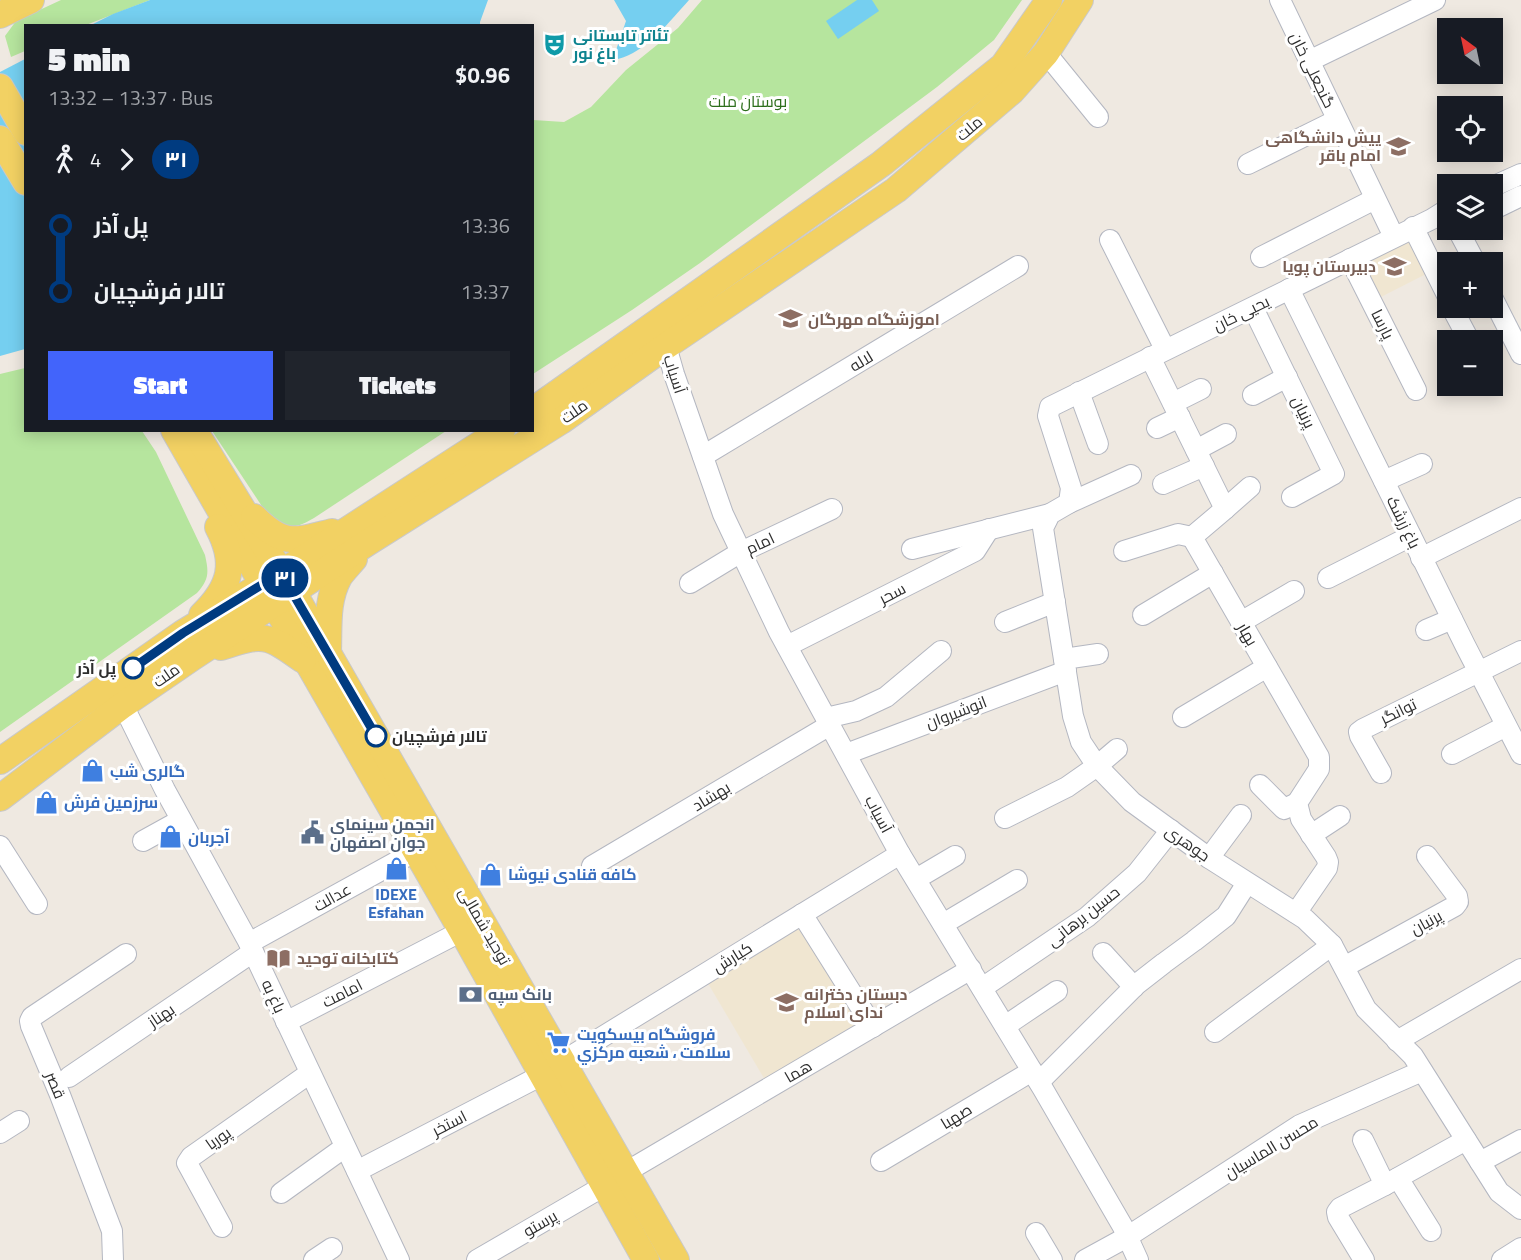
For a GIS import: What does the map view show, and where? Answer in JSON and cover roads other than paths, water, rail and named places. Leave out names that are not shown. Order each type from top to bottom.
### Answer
[{"type":"main road","points":[[0,15],[31,0]]},
{"type":"main road","name":"ملت","points":[[534,410],[890,157],[1003,66],[1049,0]]},
{"type":"main road","name":"ملت","points":[[0,761],[360,535],[561,421],[666,346],[896,190],[1012,91],[1046,53],[1080,0]]},
{"type":"main road","points":[[0,87],[24,129]]},
{"type":"main road","points":[[0,139],[24,179]]},
{"type":"main road","name":"ملت","points":[[360,535],[499,432]]},
{"type":"main road","points":[[188,436],[234,495],[263,526],[276,536],[289,540],[302,540],[360,535]]},
{"type":"main road","points":[[188,436],[278,588]]},
{"type":"main road","points":[[188,436],[190,476],[226,544],[229,571],[224,588],[188,645]]},
{"type":"main road","points":[[234,495],[278,588]]},
{"type":"main road","points":[[188,645],[263,637],[319,659],[329,618],[331,596],[360,535]]},
{"type":"main road","name":"توحید شمالی","points":[[278,588],[563,1061],[676,1260]]},
{"type":"main road","name":"ملت","points":[[0,798],[123,705],[188,645]]},
{"type":"main road","name":"توحید شمالی","points":[[319,659],[416,851],[646,1260]]},
{"type":"main road","points":[[564,1114],[586,1102]]},
{"type":"street","name":"گنجعلی خان","points":[[1280,0],[1394,237]]},
{"type":"street","points":[[1309,62],[1435,0]]},
{"type":"street","points":[[1046,53],[1098,117]]},
{"type":"street","points":[[1248,164],[1337,120]]},
{"type":"street","points":[[1503,183],[1521,174]]},
{"type":"street","points":[[1503,205],[1521,196]]},
{"type":"street","points":[[1261,257],[1375,199]]},
{"type":"street","name":"یحیی خان","points":[[1069,503],[1071,488],[1048,416],[1050,407],[1413,227],[1437,218]]},
{"type":"street","points":[[1413,227],[1437,275]]},
{"type":"street","points":[[1110,240],[1158,353],[1176,410],[1225,509]]},
{"type":"street","name":"پارسا","points":[[1350,258],[1416,390]]},
{"type":"street","name":"لاله","points":[[703,456],[1018,266]]},
{"type":"street","name":"باغ زرشک","points":[[1289,289],[1521,754]]},
{"type":"street","name":"پرنیان","points":[[1253,308],[1334,474],[1292,497]]},
{"type":"street","points":[[1503,318],[1521,354]]},
{"type":"street","name":"آسیاب","points":[[666,346],[723,514],[786,646],[900,854],[1036,1077],[1123,1227],[1138,1260]]},
{"type":"street","points":[[1253,395],[1287,377]]},
{"type":"street","points":[[1157,428],[1201,389]]},
{"type":"street","points":[[1079,392],[1098,444]]},
{"type":"street","points":[[1163,484],[1200,458],[1226,434]]},
{"type":"street","points":[[1384,481],[1422,464]]},
{"type":"street","points":[[912,549],[1050,513],[1131,475]]},
{"type":"street","points":[[1124,551],[1178,534],[1192,537],[1250,487]]},
{"type":"street","points":[[1422,558],[1521,508]]},
{"type":"street","name":"امام","points":[[690,583],[741,552],[832,509]]},
{"type":"street","name":"جوهری","points":[[1050,513],[1043,528],[1073,716],[1081,742],[1097,766],[1132,802],[1209,858],[1305,919],[1332,945],[1366,1009],[1413,1056],[1499,1192],[1520,1206]]},
{"type":"street","name":"سحر","points":[[786,646],[975,551],[989,529]]},
{"type":"street","points":[[1328,578],[1411,536]]},
{"type":"street","name":"بهار","points":[[1192,537],[1319,757],[1319,769],[1297,803]]},
{"type":"street","points":[[1143,615],[1213,573]]},
{"type":"street","points":[[1241,622],[1294,591]]},
{"type":"street","points":[[1005,622],[1054,602]]},
{"type":"street","points":[[1426,630],[1452,619]]},
{"type":"street","name":"بهشاد","points":[[592,866],[828,721],[886,697],[940,651]]},
{"type":"street","points":[[1479,672],[1521,651]]},
{"type":"street","name":"انوشیروان","points":[[846,754],[1065,665],[1098,654]]},
{"type":"street","points":[[1183,717],[1267,667]]},
{"type":"street","name":"توانگر","points":[[1381,773],[1359,732],[1479,672]]},
{"type":"street","name":"باغ به","points":[[123,705],[181,819],[251,947],[399,1260]]},
{"type":"street","points":[[1452,754],[1506,726]]},
{"type":"street","points":[[1005,818],[1067,787],[1097,766],[1117,748]]},
{"type":"street","points":[[1260,786],[1284,809],[1297,803],[1301,819],[1328,862],[1327,868],[1296,913]]},
{"type":"street","points":[[1209,858],[1241,814]]},
{"type":"street","points":[[1311,835],[1340,816]]},
{"type":"street","points":[[143,841],[181,819]]},
{"type":"street","name":"حسین برهانی","points":[[982,988],[1087,917],[1137,873],[1171,830]]},
{"type":"street","points":[[0,846],[38,904]]},
{"type":"street","name":"عدالت","points":[[251,947],[416,851]]},
{"type":"street","name":"کیارش","points":[[563,1061],[900,854]]},
{"type":"street","points":[[916,879],[954,856]]},
{"type":"street","name":"پرنیان","points":[[1344,967],[1455,906],[1458,902],[1427,856]]},
{"type":"street","points":[[944,924],[1017,880]]},
{"type":"street","name":"صهبا","points":[[880,1161],[1036,1077],[1134,987],[1226,916],[1247,882]]},
{"type":"street","points":[[802,914],[873,1027]]},
{"type":"street","name":"امامت","points":[[286,1022],[462,931]]},
{"type":"street","points":[[1215,1032],[1332,945]]},
{"type":"street","name":"بهناز","points":[[69,1077],[251,947]]},
{"type":"street","points":[[1103,953],[1134,987]]},
{"type":"street","name":"قصر","points":[[112,1260],[112,1231],[30,1021],[32,1017],[126,954]]},
{"type":"street","name":"هما","points":[[626,1172],[971,969]]},
{"type":"street","points":[[1397,1041],[1521,969]]},
{"type":"street","points":[[1005,1026],[1057,991]]},
{"type":"street","name":"محسن الماسیان","points":[[1127,1237],[1300,1125],[1422,1071]]},
{"type":"street","name":"پوریا","points":[[222,1227],[187,1163],[191,1157],[310,1073]]},
{"type":"street","name":"استخر","points":[[357,1171],[542,1076]]},
{"type":"street","points":[[0,1133],[19,1121]]},
{"type":"street","points":[[1363,1140],[1392,1182],[1431,1231]]},
{"type":"street","points":[[1364,1260],[1338,1217],[1337,1212],[1340,1208],[1392,1182],[1466,1140]]},
{"type":"street","points":[[1480,1162],[1521,1140]]},
{"type":"street","points":[[281,1193],[345,1147]]},
{"type":"street","name":"پرستو","points":[[477,1260],[604,1186]]},
{"type":"street","points":[[1036,1233],[1052,1260]]},
{"type":"street","points":[[1085,1260],[1127,1237]]},
{"type":"street","points":[[314,1260],[332,1248]]},
{"type":"street","points":[[1502,1260],[1521,1248]]},
{"type":"water","points":[[150,0],[488,0],[480,24],[93,24]]},
{"type":"water","points":[[614,0],[689,0],[648,43],[628,56],[618,59],[615,55],[616,50],[626,21]]},
{"type":"water","points":[[857,0],[872,0],[879,11],[838,39],[826,21]]},
{"type":"water","points":[[24,60],[24,349],[0,356],[0,72]]},
{"type":"place","name":"تئاتر تابستانی باغ نور","points":[[555,44]]},
{"type":"place","name":"پیش دانشگاهی امام باقر","points":[[1399,146]]},
{"type":"place","name":"دبیرستان پویا","points":[[1394,266]]},
{"type":"place","name":"اموزشگاه مهرگان","points":[[790,319]]},
{"type":"place","name":"پل آذر","points":[[133,668]]},
{"type":"place","name":"تالار فرشچیان","points":[[376,736]]},
{"type":"place","name":"گالری شب","points":[[92,771]]},
{"type":"place","name":"سرزمین فرش","points":[[46,802]]},
{"type":"place","name":"انجمن سینمای جوان اصفهان","points":[[312,833]]},
{"type":"place","name":"آجربان","points":[[170,837]]},
{"type":"place","name":"IDEXE Esfahan","points":[[396,869]]},
{"type":"place","name":"کافه قنادی نیوشا","points":[[490,874]]},
{"type":"place","name":"کتابخانه توحید","points":[[279,958]]},
{"type":"place","name":"بانک سپه","points":[[470,994]]},
{"type":"place","name":"دبستان دخترانه ندای اسلام","points":[[786,1003]]},
{"type":"place","name":"فروشگاه بيسكويت سلامت ، شعبه مركزي","points":[[559,1043]]},
{"type":"park label","name":"بوستان ملت","points":[[748,101]]}]
